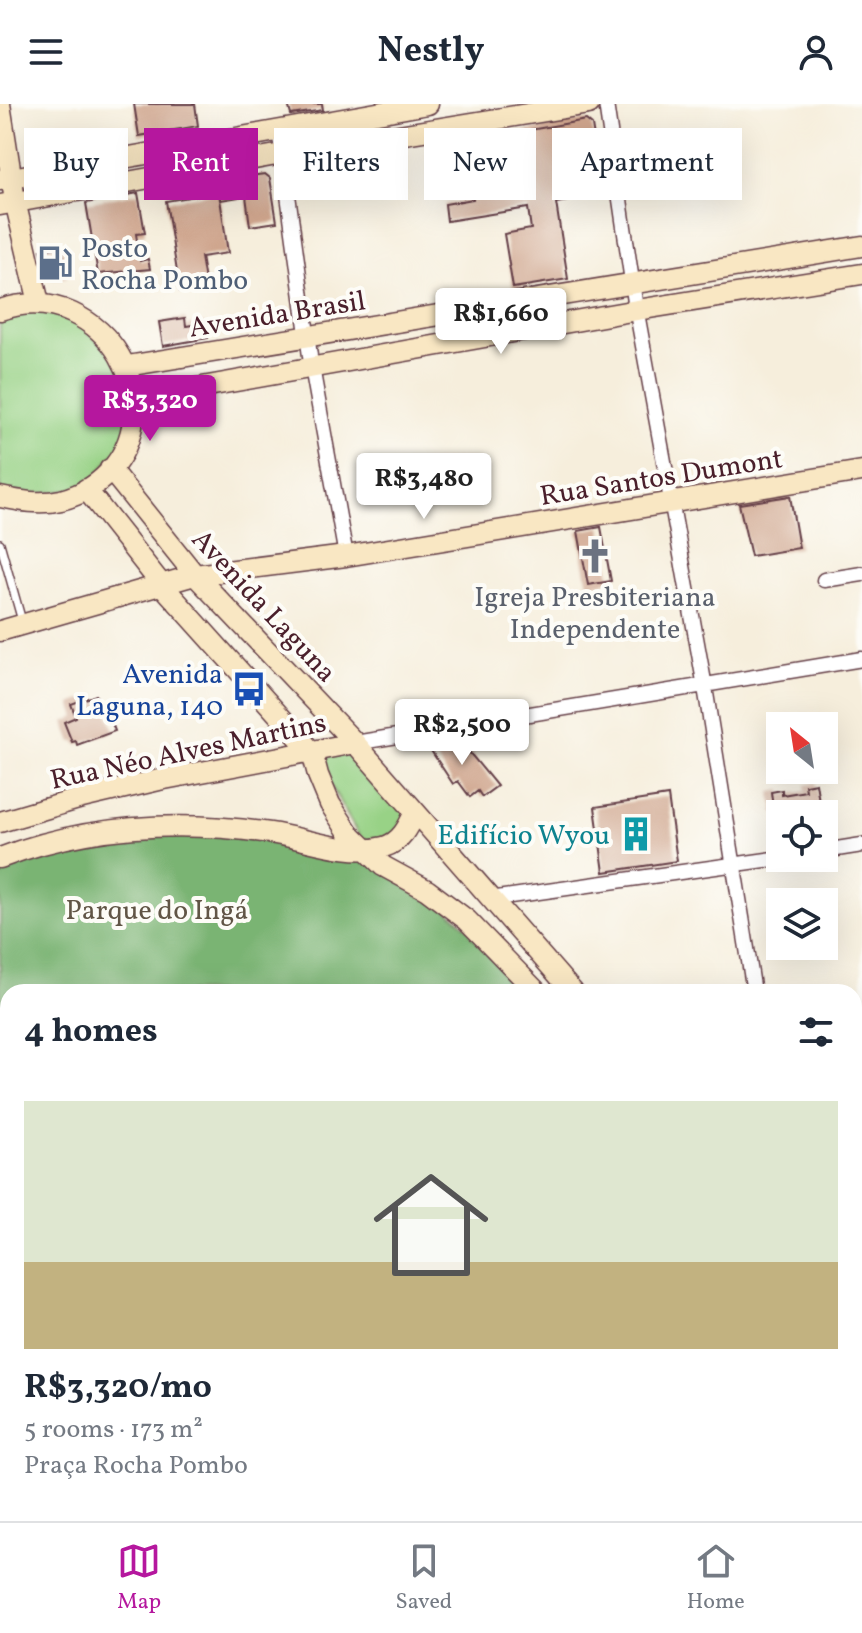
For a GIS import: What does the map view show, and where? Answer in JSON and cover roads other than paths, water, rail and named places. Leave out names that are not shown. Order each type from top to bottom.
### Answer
[{"type":"main road","points":[[0,104],[8,203],[39,303]]},
{"type":"main road","points":[[285,128],[428,104]]},
{"type":"main road","points":[[408,133],[589,104]]},
{"type":"main road","points":[[6,178],[274,130]]},
{"type":"main road","points":[[8,203],[274,155]]},
{"type":"main road","name":"Avenida Brasil","points":[[127,366],[862,246]]},
{"type":"main road","name":"Avenida Brasil","points":[[134,399],[637,310],[862,274]]},
{"type":"main road","points":[[0,497],[29,503],[61,500],[86,489],[110,469],[129,436],[134,399],[127,366],[113,343],[91,322],[39,303],[1,305]]},
{"type":"main road","name":"Avenida Laguna","points":[[110,469],[195,575],[355,743],[566,984]]},
{"type":"main road","name":"Rua Santos Dumont","points":[[0,631],[195,575],[346,556],[862,471]]},
{"type":"main road","points":[[86,489],[161,584],[312,752],[330,804],[349,833],[383,866],[427,890],[467,920],[529,984]]},
{"type":"main road","name":"Rua Néo Alves Martins","points":[[0,822],[159,780],[355,743]]},
{"type":"main road","points":[[0,858],[90,831],[151,827],[271,833],[366,849],[387,846],[405,834],[415,812]]},
{"type":"street","points":[[606,104],[637,310],[705,687],[753,984]]},
{"type":"street","points":[[288,200],[311,366],[346,556]]},
{"type":"street","points":[[824,580],[862,574]]},
{"type":"street","name":"Rua Néo Alves Martins","points":[[355,743],[862,659]]},
{"type":"street","points":[[838,849],[862,845]]},
{"type":"street","points":[[490,899],[766,860]]},
{"type":"lane","points":[[0,543],[23,623]]},
{"type":"place","name":"Posto Rocha Pombo","points":[[55,263]]},
{"type":"place","name":"Igreja Presbiteriana Independente","points":[[595,556]]},
{"type":"place","name":"Avenida Laguna, 140","points":[[249,689]]},
{"type":"place","name":"Edifício Wyou","points":[[636,834]]},
{"type":"park label","name":"Parque do Ingá","points":[[157,909]]}]
